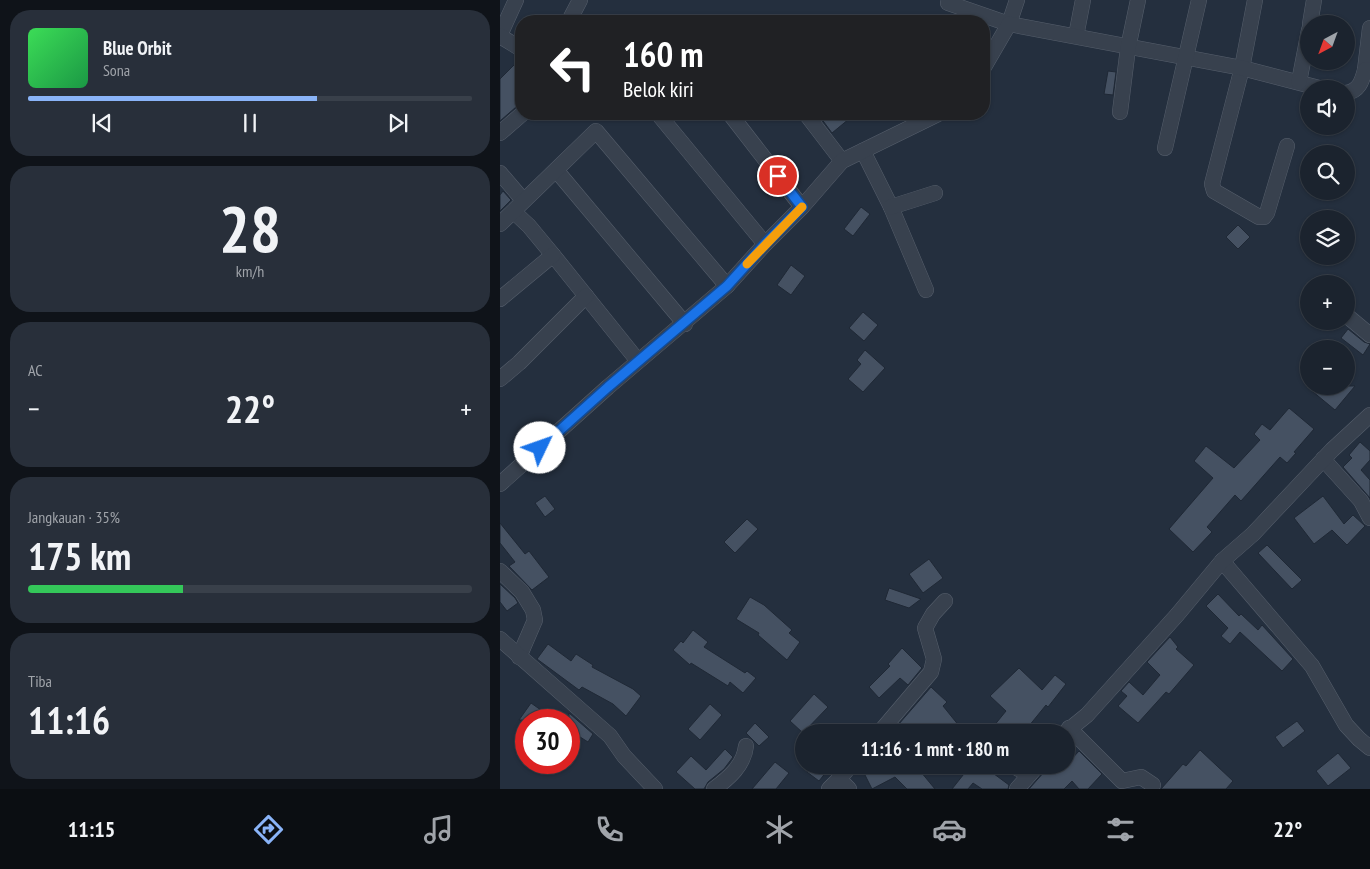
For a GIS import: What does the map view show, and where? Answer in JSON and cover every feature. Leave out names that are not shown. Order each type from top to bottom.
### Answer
[{"type":"street","points":[[515,45],[500,36],[516,0]]},
{"type":"street","points":[[572,15],[580,0]]},
{"type":"street","points":[[990,57],[1009,24],[1017,0]]},
{"type":"street","points":[[1076,36],[1083,0]]},
{"type":"street","points":[[1120,112],[1128,48],[1138,0]]},
{"type":"street","points":[[1165,148],[1199,0]]},
{"type":"street","points":[[1255,0],[1242,68],[1212,184],[1214,191],[1259,217],[1264,217],[1267,213],[1287,146]]},
{"type":"street","points":[[1312,15],[1314,0]]},
{"type":"street","points":[[948,3],[983,15]]},
{"type":"street","points":[[990,17],[1009,24],[1128,48],[1242,68],[1299,82],[1301,70]]},
{"type":"street","points":[[1355,90],[1368,70],[1370,28]]},
{"type":"street","points":[[500,133],[515,120]]},
{"type":"street","points":[[663,120],[765,244]]},
{"type":"street","points":[[735,120],[802,207]]},
{"type":"street","points":[[811,120],[842,161]]},
{"type":"street","points":[[500,484],[638,361],[685,324],[727,286],[802,207],[842,161],[926,120]]},
{"type":"street","points":[[500,224],[596,131],[727,286]]},
{"type":"street","points":[[863,151],[891,207],[926,290]]},
{"type":"street","points":[[556,170],[685,324]]},
{"type":"street","points":[[500,174],[529,226],[638,361]]},
{"type":"street","points":[[891,207],[935,193]]},
{"type":"street","points":[[500,299],[553,254]]},
{"type":"street","points":[[500,379],[519,363],[586,296]]},
{"type":"street","points":[[1355,322],[1370,335]]},
{"type":"street","points":[[1075,724],[1087,715],[1177,615],[1222,561],[1253,534],[1323,459],[1370,415]]},
{"type":"street","points":[[1323,459],[1361,501],[1370,518]]},
{"type":"street","points":[[1222,561],[1312,666],[1346,725],[1370,748]]},
{"type":"street","points":[[500,571],[522,592],[533,610],[535,620],[519,657]]},
{"type":"street","points":[[887,724],[931,672],[934,659],[925,628],[933,614],[945,601]]},
{"type":"street","points":[[500,639],[610,736],[624,756],[655,789]]},
{"type":"street","points":[[1075,737],[1122,780],[1141,777],[1153,785]]},
{"type":"street","points":[[714,789],[742,761],[745,756],[746,746]]},
{"type":"street","points":[[839,786],[846,774]]},
{"type":"street","points":[[1017,789],[1030,774]]},
{"type":"building","points":[[515,64],[515,108],[500,121],[500,79]]},
{"type":"building","points":[[1108,71],[1116,72],[1113,95],[1104,94]]},
{"type":"building","points":[[822,120],[848,120],[832,133]]},
{"type":"building","points":[[503,191],[511,200],[500,211],[500,195]]},
{"type":"building","points":[[861,207],[870,214],[853,236],[844,229]]},
{"type":"building","points":[[1238,225],[1250,237],[1238,249],[1226,237]]},
{"type":"building","points":[[791,265],[805,276],[791,295],[777,285]]},
{"type":"building","points":[[863,312],[878,325],[864,341],[849,328]]},
{"type":"building","points":[[1349,330],[1364,342],[1370,344],[1363,355],[1355,349],[1355,340],[1344,340],[1341,338]]},
{"type":"building","points":[[865,350],[885,368],[863,392],[848,379],[861,364],[857,360]]},
{"type":"building","points":[[1317,395],[1348,395],[1335,410]]},
{"type":"building","points":[[1289,408],[1314,429],[1287,463],[1280,457],[1241,501],[1235,495],[1207,527],[1212,532],[1193,552],[1169,529],[1213,478],[1194,461],[1206,446],[1234,468],[1260,440],[1254,434],[1262,424],[1270,430]]},
{"type":"building","points":[[1360,442],[1370,451],[1370,460],[1361,470],[1370,480],[1370,498],[1343,467],[1352,458],[1349,455]]},
{"type":"building","points":[[545,496],[555,509],[545,517],[535,503]]},
{"type":"building","points":[[1323,496],[1344,524],[1353,515],[1365,526],[1347,545],[1332,530],[1314,544],[1294,518]]},
{"type":"building","points":[[747,519],[758,529],[735,553],[724,542]]},
{"type":"building","points":[[500,523],[525,554],[529,551],[549,577],[532,590],[509,566],[515,562],[500,543]]},
{"type":"building","points":[[1267,545],[1302,580],[1292,589],[1258,553]]},
{"type":"building","points":[[929,559],[943,578],[923,593],[909,574]]},
{"type":"building","points":[[500,584],[518,603],[507,611],[500,602]]},
{"type":"building","points":[[889,588],[921,599],[909,608],[885,600]]},
{"type":"building","points":[[1218,594],[1239,616],[1241,614],[1258,630],[1262,625],[1293,659],[1282,671],[1240,632],[1230,644],[1221,636],[1228,628],[1206,606]]},
{"type":"building","points":[[750,597],[764,605],[792,630],[789,633],[800,642],[787,660],[758,635],[759,633],[736,619]]},
{"type":"building","points":[[693,630],[708,642],[704,647],[756,678],[743,693],[730,682],[728,686],[691,663],[690,665],[673,650],[681,641],[683,643]]},
{"type":"building","points":[[1170,637],[1178,647],[1176,649],[1194,665],[1169,694],[1166,692],[1138,723],[1118,706],[1127,696],[1121,691],[1129,682],[1143,695],[1160,675],[1147,662]]},
{"type":"building","points":[[548,644],[571,661],[576,654],[593,665],[592,667],[633,689],[641,696],[626,716],[613,704],[582,687],[579,690],[537,659]]},
{"type":"building","points":[[902,648],[922,668],[908,685],[900,678],[879,698],[869,687],[890,666],[888,664]]},
{"type":"building","points":[[1019,668],[1042,690],[1055,675],[1066,684],[1048,707],[1046,705],[1031,724],[995,724],[1006,711],[990,696]]},
{"type":"building","points":[[931,687],[947,702],[943,706],[958,724],[899,724]]},
{"type":"building","points":[[814,694],[828,707],[812,724],[795,724],[795,726],[790,721]]},
{"type":"building","points":[[531,703],[539,709],[527,709]]},
{"type":"building","points":[[710,704],[722,715],[700,740],[688,729]]},
{"type":"building","points":[[1297,721],[1305,731],[1283,748],[1275,737]]},
{"type":"building","points":[[580,723],[593,734],[588,742],[580,737]]},
{"type":"building","points":[[755,723],[769,737],[759,746],[746,733]]},
{"type":"building","points":[[725,749],[733,757],[724,769],[708,782],[704,789],[695,789],[676,772],[691,756],[706,770]]},
{"type":"building","points":[[1200,750],[1233,781],[1226,789],[1161,789],[1183,764],[1186,766]]},
{"type":"building","points":[[1079,751],[1102,774],[1088,789],[1079,789],[1072,781],[1064,789],[1029,789],[1042,774],[1075,774],[1075,755]]},
{"type":"building","points":[[1338,753],[1351,768],[1328,786],[1316,771]]},
{"type":"building","points":[[775,762],[789,773],[776,789],[752,789]]},
{"type":"building","points":[[810,774],[825,774],[819,781]]},
{"type":"building","points":[[864,774],[923,774],[935,789],[907,789],[895,777],[872,789]]},
{"type":"building","points":[[964,774],[994,774],[1009,785],[1008,789],[982,789],[973,783],[968,789],[952,789]]},
{"type":"slow traffic","points":[[747,264],[802,207]]},
{"type":"route","points":[[540,448],[638,361],[685,324],[727,286],[802,207],[778,176]]}]
